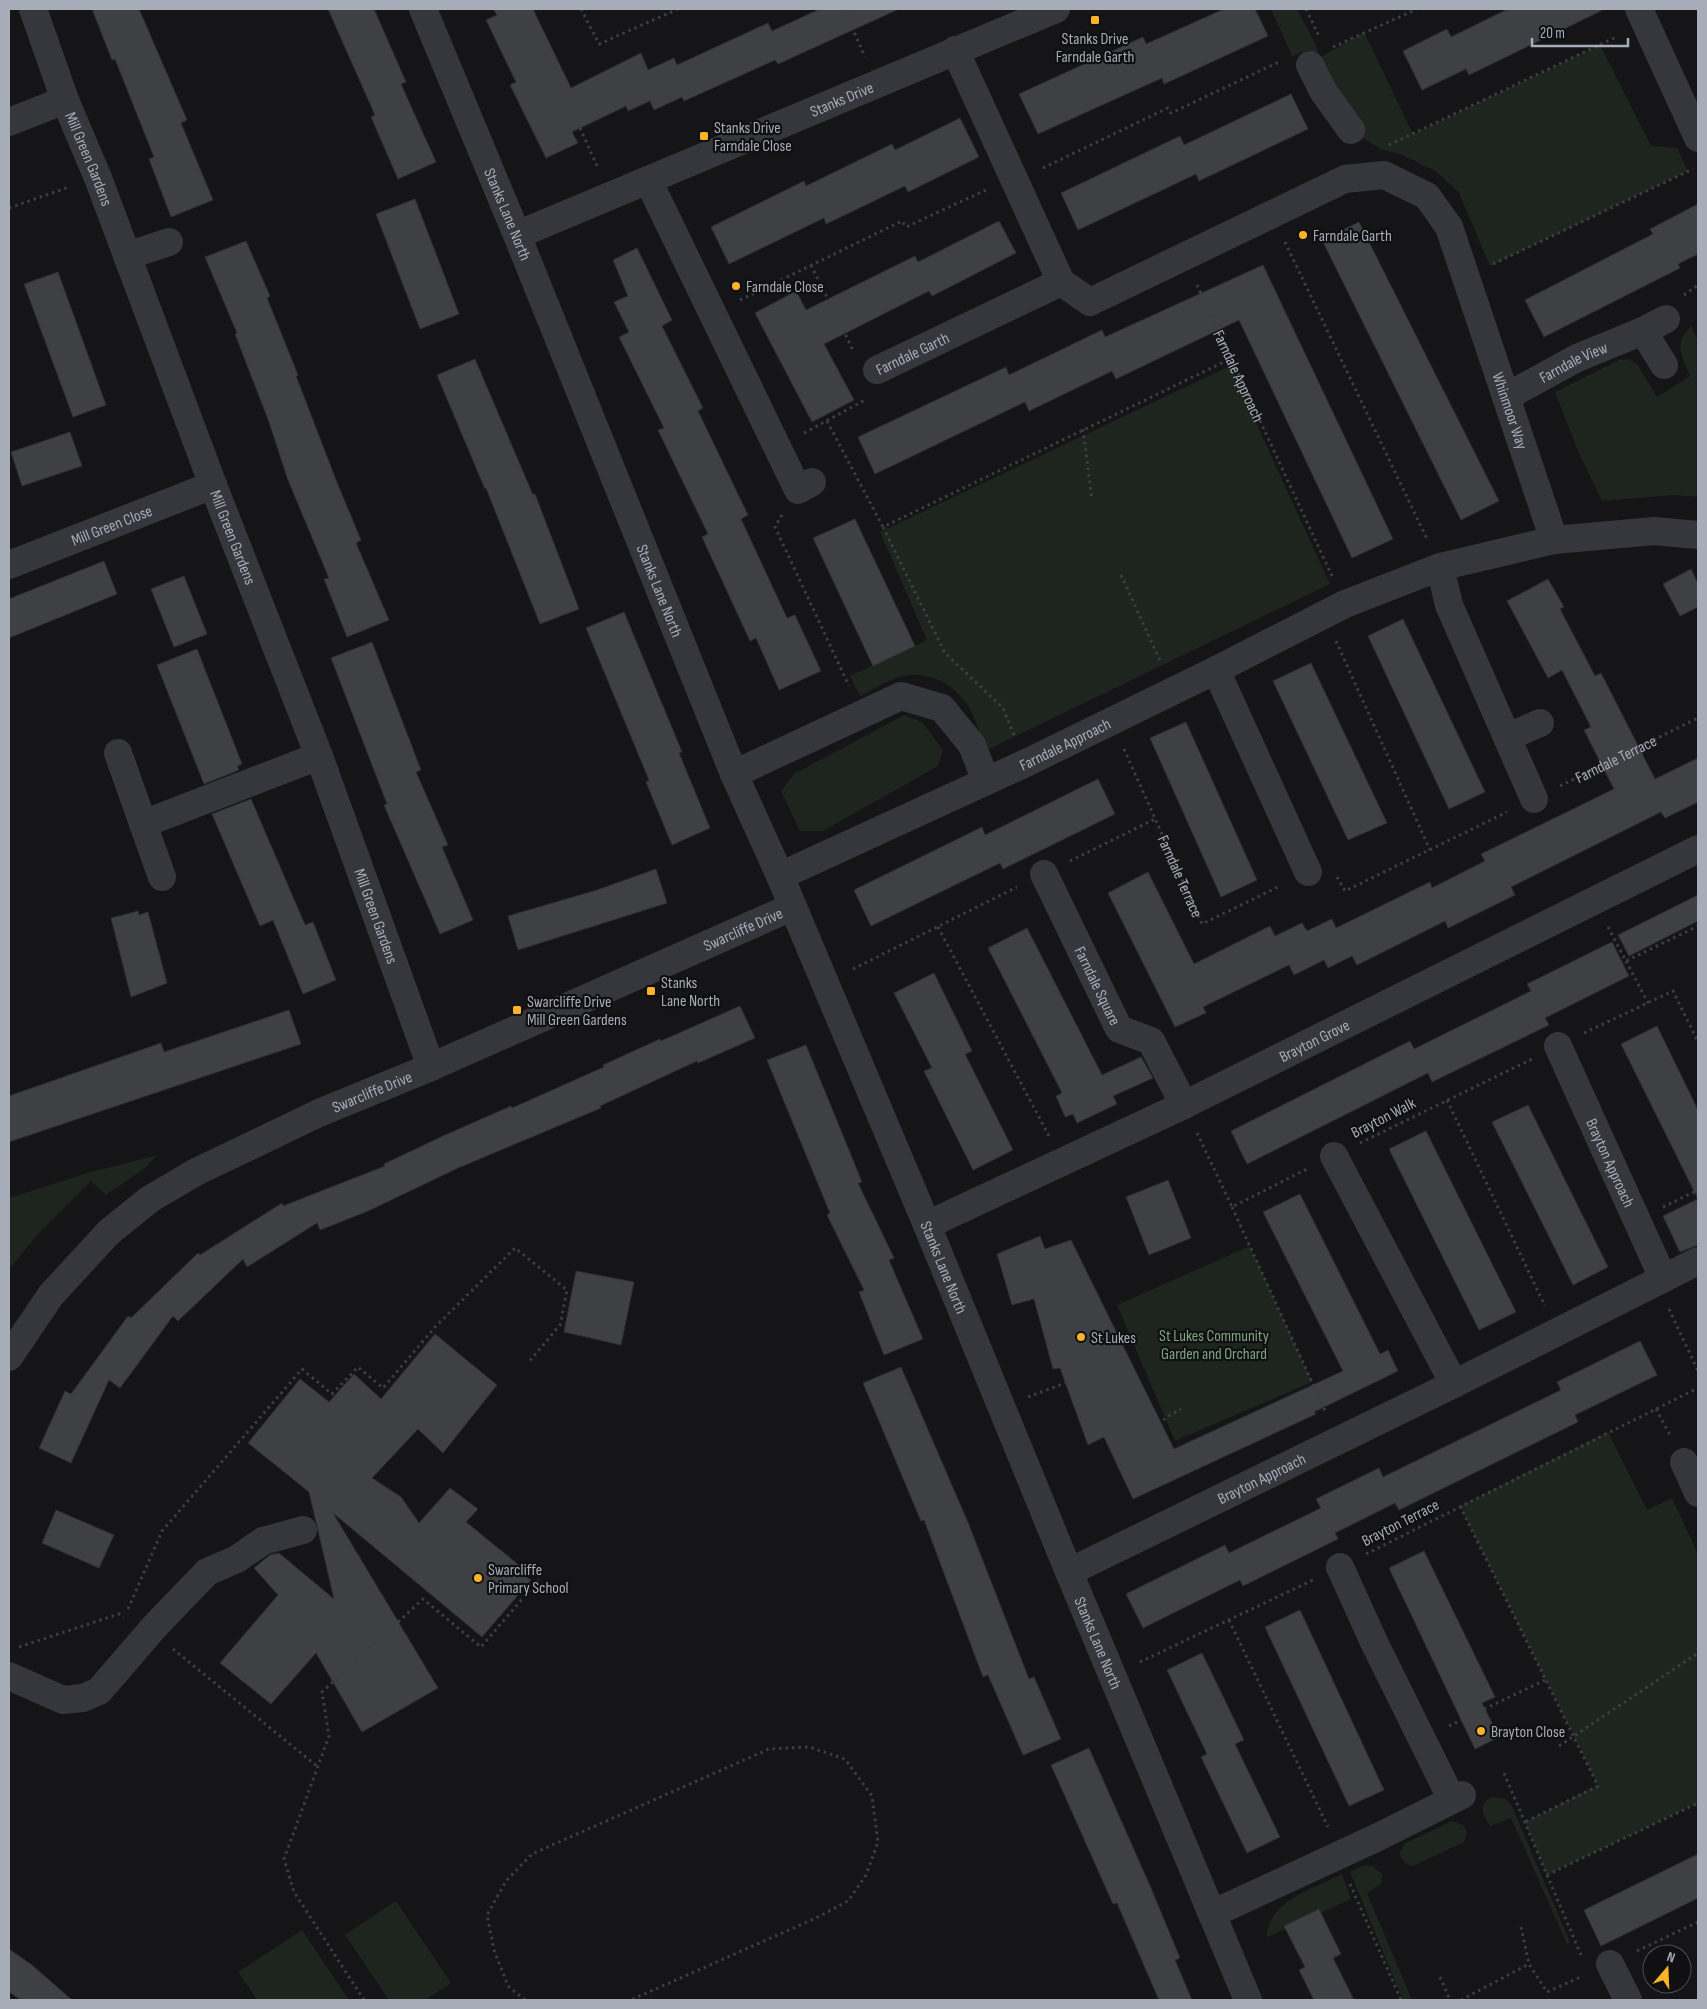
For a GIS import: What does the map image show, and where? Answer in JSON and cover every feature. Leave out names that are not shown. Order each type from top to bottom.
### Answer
[{"type":"street","name":"Mill Green Gardens","points":[[33,9],[213,485],[319,756],[431,1067]]},
{"type":"street","name":"Stanks Lane North","points":[[423,9],[517,235],[734,774],[826,983],[1248,2000]]},
{"type":"street","name":"Stanks Drive","points":[[517,235],[1056,9]]},
{"type":"street","points":[[1642,16],[1698,138]]},
{"type":"street","points":[[955,50],[1061,282],[1090,302],[1272,214]]},
{"type":"street","points":[[1318,58],[1323,91],[1351,130]]},
{"type":"street","points":[[9,122],[66,100]]},
{"type":"street","name":"Whinmoor Way","points":[[1272,214],[1345,179],[1384,175],[1427,196],[1449,227],[1554,540]]},
{"type":"street","points":[[648,180],[777,448],[805,486]]},
{"type":"street","points":[[127,256],[169,242]]},
{"type":"street","name":"Farndale Garth","points":[[877,370],[1061,282]]},
{"type":"street","name":"Farndale View","points":[[1506,397],[1577,358],[1654,325],[1664,365]]},
{"type":"street","name":"Mill Green Close","points":[[9,566],[213,485]]},
{"type":"street","points":[[1554,540],[1654,531],[1698,535]]},
{"type":"street","name":"Farndale Approach","points":[[780,876],[1026,763],[1335,610],[1440,568],[1554,540]]},
{"type":"street","points":[[1440,568],[1449,605],[1534,799]]},
{"type":"street","points":[[1216,670],[1308,872]]},
{"type":"street","points":[[734,774],[901,696],[942,708],[972,745],[986,781]]},
{"type":"street","points":[[1508,737],[1540,723]]},
{"type":"street","points":[[118,753],[162,878]]},
{"type":"street","points":[[143,824],[319,756]]},
{"type":"street","name":"Brayton Grove","points":[[927,1225],[1184,1105],[1698,849]]},
{"type":"street","name":"Farndale Square","points":[[1044,874],[1119,1029],[1150,1041],[1184,1105]]},
{"type":"street","name":"Swarcliffe Drive","points":[[9,1357],[51,1295],[109,1232],[150,1199],[246,1146],[319,1113],[431,1067],[792,907]]},
{"type":"street","name":"Brayton Approach","points":[[1558,1046],[1638,1219],[1659,1280]]},
{"type":"street","points":[[1334,1156],[1454,1384]]},
{"type":"street","name":"Brayton Approach","points":[[1069,1572],[1339,1441],[1698,1261]]},
{"type":"street","points":[[1684,1462],[1698,1493]]},
{"type":"street","points":[[9,1676],[63,1700],[83,1698],[99,1691],[207,1572],[238,1559],[263,1541],[303,1530]]},
{"type":"street","points":[[1212,1914],[1457,1797],[1422,1739],[1340,1567]]},
{"type":"street","points":[[1599,1969],[1628,2000]]},
{"type":"path","points":[[581,9],[599,44],[678,9]]},
{"type":"path","points":[[844,9],[876,83]]},
{"type":"path","points":[[1318,58],[1417,9]]},
{"type":"path","points":[[1388,145],[1642,16]]},
{"type":"path","points":[[580,128],[611,196]]},
{"type":"path","points":[[1466,278],[1698,166]]},
{"type":"path","points":[[9,208],[98,178]]},
{"type":"path","points":[[1272,214],[1440,568]]},
{"type":"path","name":"Farndale Approach","points":[[1184,257],[1232,358],[1335,610]]},
{"type":"path","name":"Farndale Garth","points":[[811,265],[856,357],[877,370]]},
{"type":"path","points":[[883,527],[1232,358]]},
{"type":"path","points":[[777,448],[869,398],[877,370]]},
{"type":"path","points":[[827,421],[883,527],[945,653],[1003,708],[1026,763]]},
{"type":"path","points":[[1083,429],[1092,500]]},
{"type":"path","points":[[805,486],[776,527],[862,714]]},
{"type":"path","points":[[1121,575],[1174,691]]},
{"type":"path","points":[[1335,610],[1430,850]]},
{"type":"path","name":"Farndale Terrace","points":[[1111,721],[1202,924],[1329,862],[1345,891],[1698,718]]},
{"type":"path","points":[[826,983],[1155,819]]},
{"type":"path","points":[[1594,901],[1648,1003]]},
{"type":"path","points":[[1626,961],[1698,926]]},
{"type":"path","points":[[938,927],[1063,1162]]},
{"type":"path","name":"Brayton Walk","points":[[1232,1207],[1672,991],[1698,1042]]},
{"type":"path","points":[[1447,1100],[1557,1332]]},
{"type":"path","points":[[1184,1105],[1339,1441]]},
{"type":"path","points":[[1638,1219],[1698,1190]]},
{"type":"path","points":[[124,1617],[162,1531],[302,1369],[332,1394],[358,1366],[383,1388],[436,1326],[515,1248],[567,1290],[560,1324],[528,1363]]},
{"type":"path","points":[[1659,1280],[1698,1371]]},
{"type":"path","points":[[1002,1408],[1065,1383]]},
{"type":"path","name":"Brayton Terrace","points":[[1112,1675],[1340,1567],[1698,1388]]},
{"type":"path","points":[[1156,1431],[1164,1418],[1181,1409]]},
{"type":"path","points":[[1460,1506],[1598,1786],[1525,1822]]},
{"type":"path","points":[[364,2000],[294,1892],[284,1859],[329,1736],[322,1692],[423,1599],[481,1647],[541,1577]]},
{"type":"path","points":[[18,1647],[119,1614],[151,1632],[318,1767]]},
{"type":"path","points":[[1228,1620],[1341,1854],[1343,1869],[1401,2000]]},
{"type":"path","points":[[1559,1746],[1698,1653]]},
{"type":"path","points":[[1422,1739],[1545,1680]]},
{"type":"path","points":[[525,2000],[508,1986],[494,1950],[487,1915],[506,1882],[532,1854],[769,1749],[809,1747],[845,1759],[872,1796],[878,1842],[866,1875],[848,1901],[816,1918],[631,2000]]},
{"type":"path","points":[[1504,1773],[1547,1875],[1599,1969]]},
{"type":"path","points":[[1547,1875],[1698,1803]]},
{"type":"path","points":[[1521,1927],[1529,1964],[1547,1992],[1698,1922]]},
{"type":"path","points":[[1461,2000],[1529,1964]]},
{"type":"path","points":[[1440,1977],[1450,2000]]},
{"type":"green space","points":[[1271,9],[1297,9],[1316,45],[1319,58],[1364,32],[1413,134],[1600,45],[1651,146],[1677,148],[1688,171],[1490,266],[1459,193],[1437,172],[1403,155],[1380,149],[1351,130],[1310,65],[1306,51],[1292,56]]},
{"type":"green space","points":[[1691,326],[1698,341],[1698,497],[1674,495],[1602,501],[1578,451],[1555,392],[1619,360],[1629,359],[1638,365],[1657,397],[1690,376],[1682,356],[1681,344],[1685,332]]},
{"type":"green space","points":[[1230,366],[1330,584],[981,753],[980,738],[970,710],[952,688],[939,680],[925,676],[904,676],[891,680],[860,696],[850,676],[927,640],[880,532]]},
{"type":"green space","points":[[904,715],[922,722],[943,750],[938,766],[823,831],[800,831],[781,791],[794,774]]},
{"type":"green space","points":[[157,1155],[145,1168],[106,1195],[91,1181],[39,1233],[9,1269],[9,1198],[91,1172]]},
{"type":"green space","name":"St Lukes Community Garden and Orchard","points":[[1250,1246],[1312,1382],[1175,1441],[1117,1305]]},
{"type":"green space","points":[[1608,1432],[1647,1510],[1672,1498],[1698,1554],[1698,1803],[1547,1875],[1525,1822],[1598,1785],[1460,1506]]},
{"type":"green space","points":[[1492,1797],[1505,1799],[1511,1804],[1570,1942],[1567,1944],[1511,1818],[1490,1826],[1485,1818],[1484,1803]]},
{"type":"green space","points":[[1452,1821],[1463,1825],[1467,1832],[1464,1842],[1413,1866],[1406,1864],[1399,1855],[1404,1844]]},
{"type":"green space","points":[[1365,1865],[1374,1867],[1382,1874],[1382,1883],[1367,1893],[1412,2000],[1403,2000],[1350,1872]]},
{"type":"green space","points":[[1342,1874],[1351,1899],[1267,1937],[1269,1925],[1275,1914],[1284,1905],[1294,1897]]},
{"type":"green space","points":[[396,1901],[451,1983],[425,2000],[389,2000],[345,1935]]},
{"type":"green space","points":[[302,1930],[349,2000],[257,2000],[238,1972]]},
{"type":"building","points":[[92,9],[139,9],[187,120],[181,123],[213,200],[171,217],[149,159],[154,157],[115,59],[112,60]]},
{"type":"building","points":[[328,9],[374,9],[406,82],[401,84],[436,162],[398,179],[371,117],[375,115]]},
{"type":"building","points":[[493,9],[533,9],[571,88],[641,53],[648,70],[674,58],[677,65],[768,23],[772,31],[820,9],[899,9],[778,64],[775,60],[684,101],[682,97],[654,110],[650,101],[628,111],[626,106],[572,132],[578,143],[546,158],[510,85],[516,82],[486,20],[497,15]]},
{"type":"building","points":[[1224,9],[1255,9],[1268,36],[1164,84],[1162,78],[1038,134],[1019,94],[1143,37],[1146,44]]},
{"type":"building","points":[[1508,9],[1605,9],[1469,75],[1466,69],[1422,90],[1403,51],[1447,29],[1451,37]]},
{"type":"building","points":[[1291,94],[1308,129],[1199,181],[1196,174],[1078,230],[1061,193],[1180,136],[1184,145]]},
{"type":"building","points":[[960,118],[979,157],[908,192],[905,186],[826,224],[824,218],[729,264],[711,227],[804,181],[806,186],[892,144],[895,150]]},
{"type":"building","points":[[415,199],[459,314],[420,329],[376,214]]},
{"type":"building","points":[[1698,204],[1698,254],[1678,264],[1680,268],[1544,337],[1525,300],[1653,234],[1650,229]]},
{"type":"building","points":[[999,221],[1016,253],[932,296],[929,291],[824,344],[854,400],[812,422],[755,313],[796,291],[806,310],[915,256],[918,262]]},
{"type":"building","points":[[1359,222],[1499,501],[1461,520],[1322,240]]},
{"type":"building","points":[[246,241],[270,296],[267,298],[298,375],[296,376],[361,540],[356,543],[389,620],[347,637],[324,579],[329,578],[288,480],[269,422],[235,334],[237,333],[205,257]]},
{"type":"building","points":[[637,248],[672,320],[662,326],[703,408],[698,411],[748,515],[741,519],[787,618],[795,615],[821,671],[779,690],[756,638],[750,641],[702,537],[708,534],[658,430],[664,428],[619,337],[629,332],[614,302],[628,296],[613,260]]},
{"type":"building","points":[[1263,265],[1393,539],[1352,558],[1239,320],[1116,379],[1112,371],[1029,411],[1025,402],[875,474],[858,437],[1006,367],[1009,375],[1102,330],[1105,337]]},
{"type":"building","points":[[58,272],[106,405],[73,417],[24,284]]},
{"type":"building","points":[[475,359],[533,495],[535,494],[579,609],[540,624],[486,488],[437,375]]},
{"type":"building","points":[[70,432],[82,466],[22,486],[11,452]]},
{"type":"building","points":[[855,519],[915,646],[873,666],[813,538]]},
{"type":"building","points":[[104,561],[117,594],[9,638],[9,599]]},
{"type":"building","points":[[1691,569],[1698,584],[1698,607],[1680,616],[1663,584]]},
{"type":"building","points":[[184,576],[207,634],[174,647],[151,589]]},
{"type":"building","points":[[1548,579],[1564,607],[1560,609],[1595,676],[1601,673],[1655,779],[1698,758],[1698,802],[1665,818],[1661,812],[1511,887],[1515,895],[1448,928],[1445,921],[1357,965],[1352,956],[1328,968],[1324,960],[1294,975],[1289,965],[1203,1007],[1206,1013],[1175,1027],[1108,893],[1148,872],[1194,964],[1270,926],[1275,936],[1302,923],[1307,931],[1332,919],[1336,928],[1430,882],[1432,888],[1485,861],[1481,854],[1614,789],[1584,730],[1591,727],[1562,670],[1548,678],[1507,601]]},
{"type":"building","points":[[624,612],[682,752],[679,753],[710,828],[672,845],[646,782],[649,780],[586,628]]},
{"type":"building","points":[[1403,619],[1485,792],[1449,809],[1368,636]]},
{"type":"building","points":[[372,642],[421,770],[416,772],[448,845],[442,847],[473,920],[440,934],[384,805],[387,804],[331,658]]},
{"type":"building","points":[[197,649],[242,764],[237,766],[239,770],[204,784],[157,665]]},
{"type":"building","points":[[1311,663],[1387,823],[1348,840],[1273,681]]},
{"type":"building","points":[[1186,722],[1257,880],[1221,897],[1150,738]]},
{"type":"building","points":[[1098,779],[1115,814],[1003,869],[1000,863],[871,926],[854,890],[982,827],[985,835]]},
{"type":"building","points":[[251,799],[305,925],[313,922],[336,980],[303,994],[273,920],[260,926],[212,814]]},
{"type":"building","points":[[656,869],[667,903],[518,950],[508,916],[597,890]]},
{"type":"building","points":[[1698,895],[1698,921],[1629,956],[1618,935]]},
{"type":"building","points":[[138,911],[139,915],[148,912],[167,983],[131,997],[111,918]]},
{"type":"building","points":[[1027,928],[1102,1075],[1141,1057],[1153,1078],[1113,1096],[1117,1104],[1077,1123],[1073,1114],[1065,1117],[1056,1096],[1062,1093],[988,948]]},
{"type":"building","points":[[1612,942],[1629,976],[1545,1018],[1549,1025],[1432,1082],[1428,1073],[1247,1164],[1231,1131],[1410,1041],[1414,1049],[1531,991],[1527,984]]},
{"type":"building","points":[[934,973],[972,1051],[965,1054],[1013,1150],[973,1170],[924,1071],[932,1068],[894,993]]},
{"type":"building","points":[[740,1006],[755,1038],[698,1063],[697,1061],[600,1106],[601,1108],[458,1168],[368,1211],[320,1230],[317,1223],[247,1267],[243,1259],[178,1321],[173,1316],[120,1388],[109,1380],[71,1463],[39,1448],[65,1391],[71,1394],[128,1316],[131,1318],[198,1253],[200,1255],[282,1203],[283,1206],[385,1166],[384,1164],[443,1136],[511,1106],[512,1108],[604,1067],[603,1065],[660,1039],[661,1041]]},
{"type":"building","points":[[289,1010],[301,1044],[9,1142],[9,1096],[161,1043],[164,1052]]},
{"type":"building","points":[[1657,1026],[1698,1110],[1698,1199],[1621,1044]]},
{"type":"building","points":[[806,1045],[862,1182],[858,1183],[894,1258],[889,1260],[923,1339],[884,1355],[859,1292],[864,1290],[827,1215],[830,1213],[767,1060]]},
{"type":"building","points":[[1528,1105],[1608,1267],[1573,1285],[1492,1122]]},
{"type":"building","points":[[1426,1131],[1516,1312],[1479,1330],[1389,1149]]},
{"type":"building","points":[[1168,1180],[1191,1238],[1149,1255],[1126,1197]]},
{"type":"building","points":[[1300,1194],[1380,1354],[1388,1350],[1398,1371],[1314,1412],[1316,1414],[1133,1499],[1104,1437],[1088,1445],[1060,1368],[1053,1369],[1034,1299],[1012,1305],[997,1254],[1040,1236],[1045,1249],[1071,1240],[1174,1449],[1343,1371],[1263,1212]]},
{"type":"building","points":[[1698,1199],[1698,1245],[1680,1252],[1663,1216]]},
{"type":"building","points":[[576,1271],[634,1282],[621,1345],[564,1332]]},
{"type":"building","points":[[435,1334],[497,1385],[443,1453],[418,1429],[372,1478],[401,1497],[419,1523],[450,1488],[478,1509],[466,1522],[520,1566],[516,1570],[531,1580],[482,1637],[333,1513],[438,1688],[362,1732],[316,1653],[271,1704],[220,1663],[278,1595],[254,1568],[270,1555],[279,1553],[334,1599],[309,1492],[248,1443],[300,1379],[329,1402],[354,1374],[381,1399]]},
{"type":"building","points":[[1640,1341],[1657,1375],[1575,1415],[1578,1422],[1399,1510],[1395,1503],[1335,1533],[1338,1539],[1243,1586],[1240,1580],[1143,1628],[1126,1594],[1225,1545],[1229,1553],[1321,1508],[1316,1499],[1379,1468],[1383,1477],[1561,1390],[1557,1382]]},
{"type":"building","points":[[901,1367],[969,1525],[1029,1679],[1034,1677],[1061,1739],[1023,1755],[988,1675],[983,1677],[924,1520],[921,1521],[863,1383]]},
{"type":"building","points":[[56,1510],[114,1535],[99,1568],[42,1543]]},
{"type":"building","points":[[1424,1551],[1495,1697],[1482,1703],[1499,1737],[1475,1749],[1389,1568]]},
{"type":"building","points":[[1300,1610],[1384,1790],[1349,1806],[1265,1627]]},
{"type":"building","points":[[1202,1653],[1244,1740],[1235,1744],[1280,1837],[1247,1853],[1201,1757],[1207,1754],[1167,1670]]},
{"type":"building","points":[[1089,1748],[1180,1958],[1175,1960],[1192,2000],[1159,2000],[1117,1903],[1113,1904],[1051,1765]]},
{"type":"building","points":[[1698,1854],[1698,1898],[1601,1946],[1584,1910]]},
{"type":"building","points":[[1319,1909],[1341,1954],[1333,1958],[1354,2000],[1314,2000],[1299,1970],[1305,1967],[1284,1926]]},
{"type":"building","points":[[9,1949],[32,1965],[72,2000],[21,2000],[9,1992]]},
{"type":"place","name":"Stanks Drive Farndale Garth","points":[[1095,20]]},
{"type":"place","name":"Stanks Drive Farndale Close","points":[[704,136]]},
{"type":"place","name":"Farndale Garth","points":[[1303,235]]},
{"type":"place","name":"Farndale Close","points":[[736,286]]},
{"type":"place","name":"Stanks Lane North","points":[[651,991]]},
{"type":"place","name":"Swarcliffe Drive Mill Green Gardens","points":[[517,1010]]},
{"type":"place","name":"St Lukes","points":[[1081,1337]]},
{"type":"place","name":"Swarcliffe Primary School","points":[[478,1578]]},
{"type":"place","name":"Brayton Close","points":[[1481,1731]]}]
